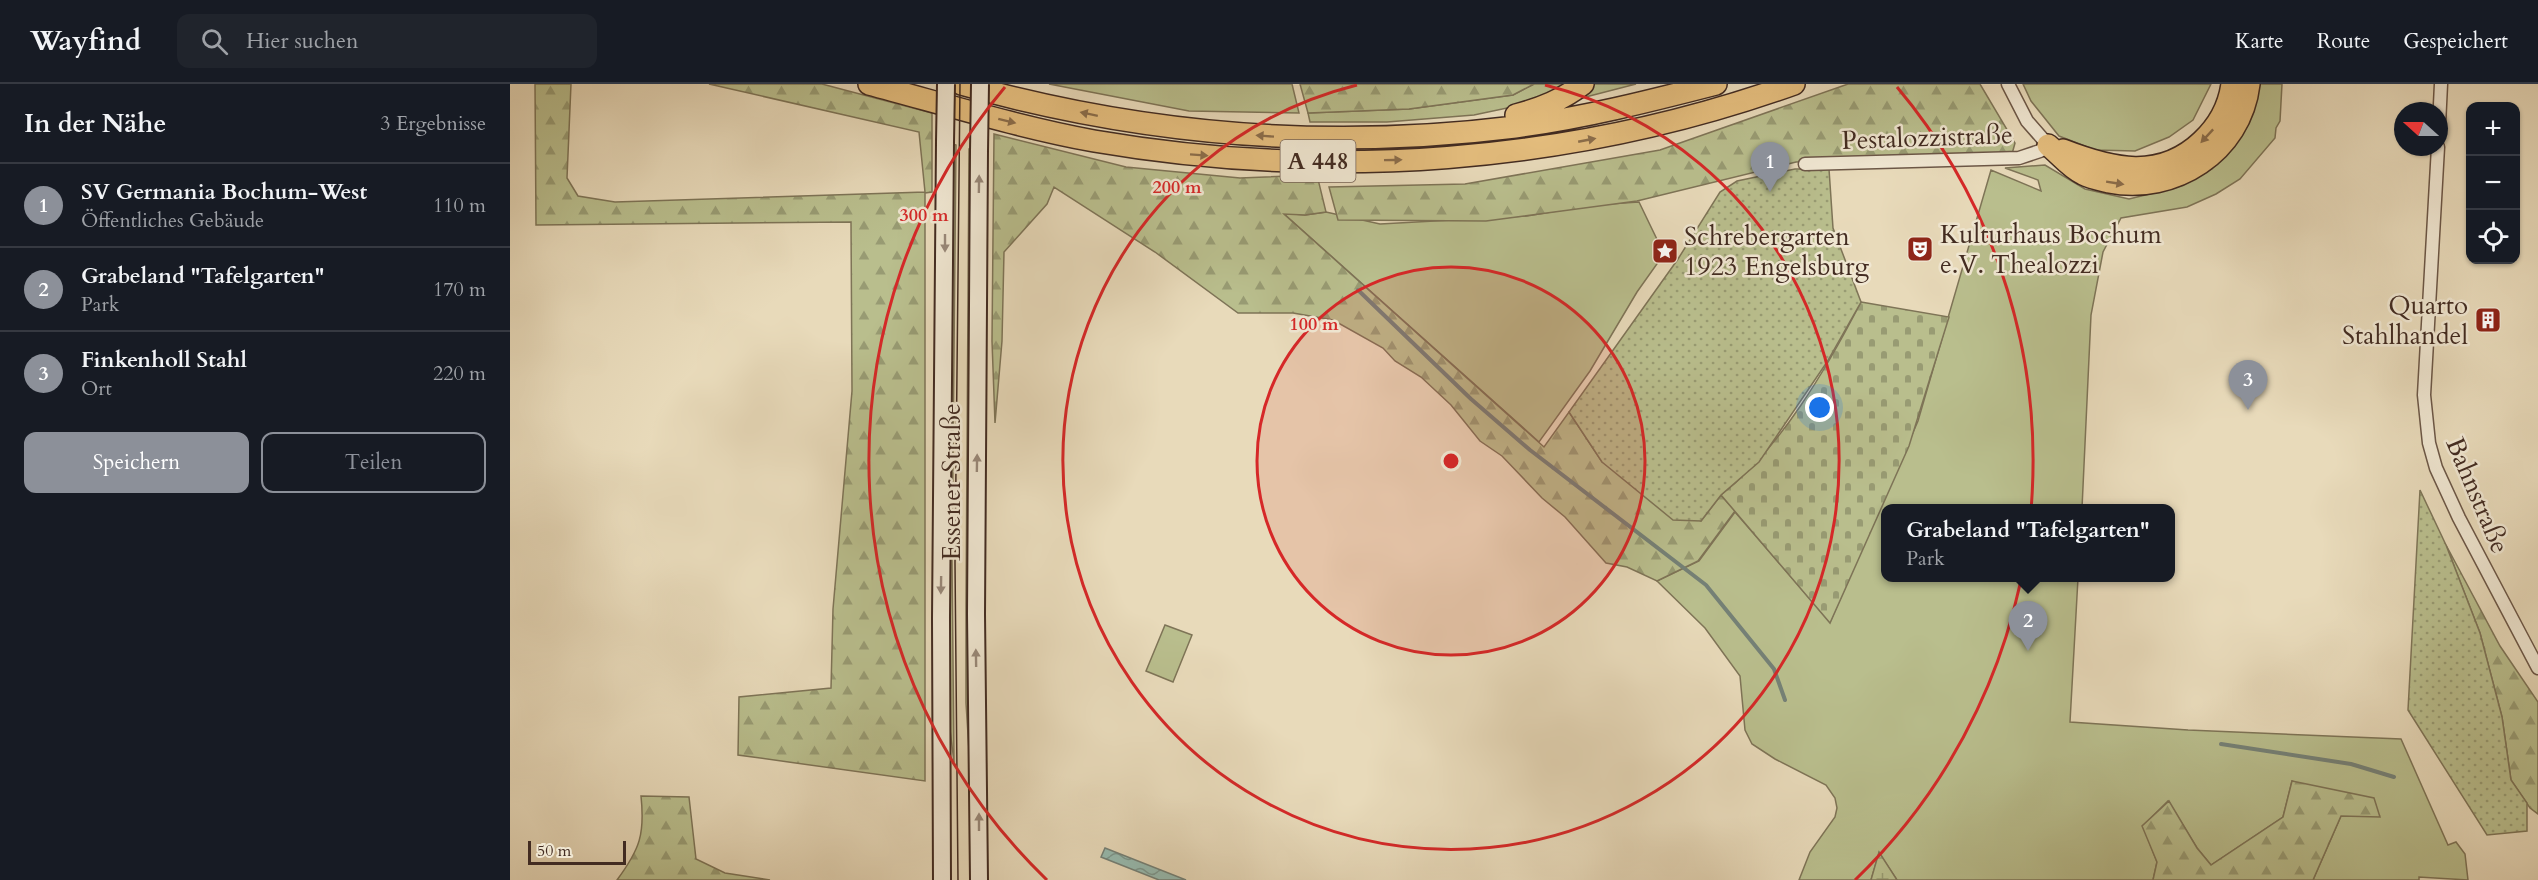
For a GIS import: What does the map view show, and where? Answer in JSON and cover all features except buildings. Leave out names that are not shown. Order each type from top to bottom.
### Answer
[{"type":"highway","name":"A 448","points":[[869,84],[1010,123],[1093,140],[1188,154],[1274,160],[1348,161],[1450,159],[1582,142],[1705,112],[1794,84]]},
{"type":"highway","name":"A 448","points":[[961,84],[1004,96],[1107,118],[1191,130],[1274,136],[1387,137],[1516,127],[1620,108],[1716,84]]},
{"type":"highway","points":[[1387,137],[1402,124],[1508,117],[1541,108],[1567,96],[1583,84]]},
{"type":"highway","points":[[2048,145],[2105,165],[2145,168],[2166,163],[2188,152],[2211,133],[2223,115],[2232,84]]},
{"type":"highway","points":[[2048,145],[2082,174],[2119,184],[2158,183],[2192,170],[2218,150],[2241,116],[2250,84]]},
{"type":"main road","name":"Essener Straße","points":[[942,880],[941,607],[946,84]]},
{"type":"main road","name":"Essener Straße","points":[[979,880],[976,602],[980,84]]},
{"type":"street","points":[[2008,84],[2026,121],[2048,145]]},
{"type":"street","points":[[2440,102],[2441,84]]},
{"type":"street","name":"Pestalozzistraße","points":[[1805,164],[2019,158],[2040,151],[2048,145]]},
{"type":"street","name":"Bahnstraße","points":[[2437,156],[2424,395],[2429,443],[2436,468],[2459,518],[2538,668]]},
{"type":"green space","points":[[535,84],[571,84],[567,178],[578,196],[615,202],[925,192],[919,132],[709,84],[822,84],[932,113],[932,192],[925,193],[925,781],[738,755],[739,697],[831,688],[833,609],[852,391],[851,222],[536,225]]},
{"type":"green space","points":[[1049,84],[1292,84],[1299,113],[1189,111]]},
{"type":"green space","points":[[1300,84],[1534,84],[1513,95],[1409,109],[1308,113]]},
{"type":"green space","points":[[1534,84],[1570,84],[1531,103],[1474,115],[1387,122],[1310,122],[1308,113],[1409,109],[1513,95]]},
{"type":"green space","points":[[1594,84],[1636,84],[1574,100]]},
{"type":"green space","points":[[1848,84],[1980,84],[2015,143],[2012,154],[1796,162],[1637,201],[1486,221],[1338,220],[1329,187],[1465,184],[1660,150]]},
{"type":"green space","points":[[2023,84],[2211,84],[2193,120],[2169,137],[2135,151],[2095,150],[2059,136],[2031,101]]},
{"type":"green space","points":[[2260,84],[2282,84],[2280,121],[2276,128],[2275,138],[2240,179],[2216,194],[2187,207],[2121,218],[2103,252],[2091,315],[2082,504],[1882,504],[1918,421],[1991,170],[2041,191],[2038,180],[2005,168],[2045,165],[2085,189],[2129,199],[2166,190],[2212,169],[2248,124]]},
{"type":"green space","points":[[994,134],[1126,167],[1240,178],[1317,175],[1326,212],[1305,215],[1284,214],[1544,447],[1569,412],[1602,462],[1701,521],[1721,495],[1735,511],[1698,561],[1657,581],[1627,567],[1606,563],[1565,517],[1542,498],[1502,456],[1480,441],[1451,405],[1421,377],[1395,361],[1383,348],[1333,320],[1293,313],[1238,313],[1155,252],[1054,187],[1047,204],[1004,252],[1002,341],[995,423],[992,341]]},
{"type":"green space","points":[[953,144],[956,145],[952,560],[954,762],[948,713]]},
{"type":"green space","points":[[969,149],[972,149],[972,759],[969,750],[966,703]]},
{"type":"green space","points":[[1795,169],[1829,169],[1833,228],[1861,302],[1827,362],[1759,462],[1721,495],[1701,521],[1673,520],[1602,462],[1569,412],[1678,259],[1720,192],[1737,181]]},
{"type":"green space","points":[[1639,202],[1664,254],[1637,292],[1590,371],[1539,442],[1283,213],[1305,215],[1326,212],[1380,224],[1527,216],[1593,205]]},
{"type":"green space","points":[[1861,302],[1949,317],[1909,446],[1883,504],[1881,504],[1881,509],[1830,623],[1721,495],[1763,455],[1800,406],[1833,354]]},
{"type":"green space","points":[[2420,490],[2446,545],[2480,633],[2502,717],[2511,780],[2527,803],[2527,831],[2487,835],[2408,710]]},
{"type":"green space","points":[[1881,506],[1881,582],[2078,582],[2070,722],[2188,730],[2401,739],[2448,845],[2456,842],[2465,854],[2468,880],[2419,877],[2419,880],[2313,880],[2341,816],[2380,816],[2292,781],[2283,817],[2211,865],[2197,848],[2168,801],[2143,826],[2157,862],[2153,880],[1897,880],[1879,853],[1871,880],[1799,880],[1810,852],[1835,817],[1837,808],[1835,798],[1826,785],[1775,759],[1752,744],[1745,730],[1740,676],[1705,628],[1657,581],[1699,561],[1735,512],[1830,622]]},
{"type":"green space","points":[[2446,545],[2500,646],[2538,702],[2538,814],[2530,808],[2511,780],[2502,717],[2480,633]]},
{"type":"green space","points":[[1165,625],[1192,635],[1173,682],[1146,671]]},
{"type":"green space","points":[[2292,781],[2374,798],[2380,817],[2341,816],[2313,880],[2153,880],[2157,862],[2142,826],[2169,801],[2197,848],[2211,865],[2283,817]]},
{"type":"green space","points":[[641,796],[689,797],[696,859],[725,873],[770,880],[617,880],[631,859],[639,841],[642,821]]},
{"type":"green space","points":[[1879,852],[1897,880],[1871,880]]},
{"type":"water","points":[[1105,848],[1186,880],[1159,880],[1101,857]]},
{"type":"waterway","points":[[1358,290],[1471,399],[1530,450],[1706,585],[1774,669],[1785,700]]},
{"type":"waterway","points":[[2221,744],[2351,764],[2394,777]]},
{"type":"tram line","points":[[958,880],[955,563],[960,84]]},
{"type":"place","name":"SV Germania Bochum-West","points":[[1770,192]]},
{"type":"place","name":"Kulturhaus Bochum e.V. Thealozzi","points":[[1920,249]]},
{"type":"place","name":"Schrebergarten 1923 Engelsburg","points":[[1665,251]]},
{"type":"place","name":"Quarto Stahlhandel","points":[[2488,320]]},
{"type":"place","name":"Finkenholl Stahl","points":[[2248,410]]},
{"type":"place","name":"Grabeland \"Tafelgarten\"","points":[[2028,651]]}]
